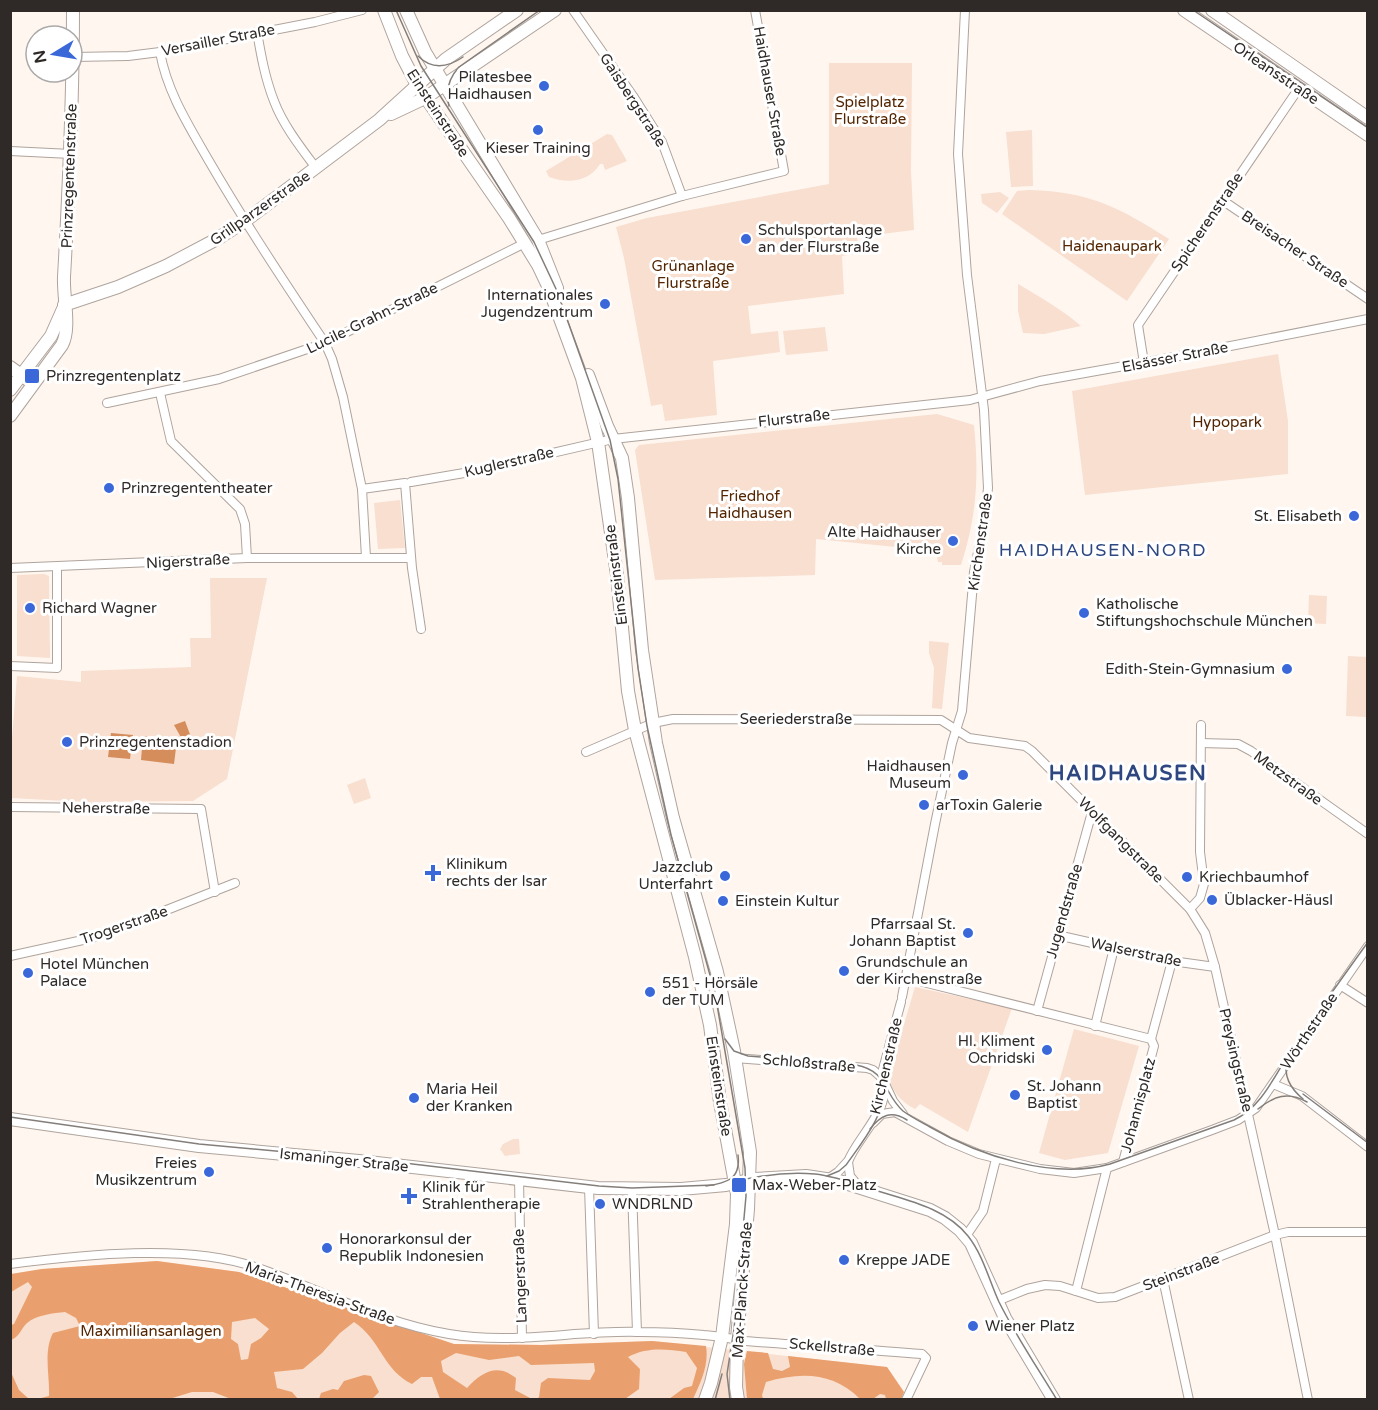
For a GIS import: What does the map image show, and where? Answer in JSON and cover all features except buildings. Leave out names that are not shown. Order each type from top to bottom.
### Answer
[{"type":"main road","name":"Einsteinstraße","points":[[384,10],[402,56],[417,85],[525,243],[548,286],[606,441],[621,454],[642,650],[653,723],[667,796],[684,861],[710,942],[735,1058],[750,1158],[749,1180]]},
{"type":"main road","name":"Einsteinstraße","points":[[406,10],[435,69],[538,240],[606,441],[628,691],[635,730],[695,957],[710,1025],[720,1102],[735,1184]]},
{"type":"main road","name":"Grillparzerstraße","points":[[64,306],[118,287],[166,266],[218,239],[379,120],[446,59],[517,10]]},
{"type":"main road","name":"Grillparzerstraße","points":[[379,120],[425,98],[555,10]]},
{"type":"main road","name":"Orleansstraße","points":[[1184,10],[1368,135]]},
{"type":"main road","name":"Orleansstraße","points":[[1212,10],[1368,118]]},
{"type":"main road","name":"Prinzregentenstraße","points":[[10,416],[64,340],[66,332],[64,306],[72,84]]},
{"type":"main road","name":"Prinzregentenstraße","points":[[10,390],[54,331],[64,306]]},
{"type":"main road","points":[[10,367],[34,384]]},
{"type":"main road","name":"Ismaninger Straße","points":[[10,1119],[199,1146],[359,1161],[589,1187],[632,1190],[681,1189],[735,1184],[749,1180]]},
{"type":"main road","points":[[749,1180],[826,1177],[930,1210],[952,1223],[966,1236],[976,1253],[997,1301],[1054,1400]]},
{"type":"main road","name":"Max-Planck-Straße","points":[[738,1400],[737,1340],[749,1180]]},
{"type":"main road","name":"Max-Planck-Straße","points":[[705,1400],[722,1337],[736,1224],[735,1184]]},
{"type":"street","name":"Versailler Straße","points":[[84,57],[128,56],[160,52],[315,22],[362,10]]},
{"type":"street","name":"Gaisbergstraße","points":[[573,10],[662,142],[682,196]]},
{"type":"street","name":"Haidhauser Straße","points":[[682,196],[784,171],[755,10]]},
{"type":"street","name":"Kirchenstraße","points":[[826,1177],[841,1170],[850,1158],[873,1123],[882,1097],[884,1088],[881,1078],[907,978],[935,824],[962,711],[974,572],[985,518],[988,488],[982,397],[968,275],[958,154],[966,10]]},
{"type":"street","points":[[257,32],[264,71],[274,103],[316,168]]},
{"type":"street","points":[[160,52],[169,88],[244,221],[325,343],[332,359],[343,397],[362,489],[366,557]]},
{"type":"street","name":"Spicherenstraße","points":[[1144,363],[1138,325],[1299,88]]},
{"type":"street","points":[[10,151],[71,154]]},
{"type":"street","points":[[538,240],[682,196]]},
{"type":"street","name":"Breisacher Straße","points":[[1222,200],[1368,299]]},
{"type":"street","name":"Lucile-Grahn-Straße","points":[[107,403],[160,393],[238,373],[325,343],[525,243]]},
{"type":"street","name":"Elsässer Straße","points":[[982,397],[1040,381],[1368,319]]},
{"type":"street","points":[[160,393],[171,441],[240,509],[245,524],[247,558]]},
{"type":"street","name":"Flurstraße","points":[[606,441],[982,397]]},
{"type":"street","name":"Kuglerstraße","points":[[362,489],[470,472],[606,441]]},
{"type":"street","points":[[408,483],[411,558],[421,629]]},
{"type":"street","name":"Nigerstraße","points":[[10,568],[247,558],[411,558]]},
{"type":"street","points":[[10,666],[57,668],[57,567]]},
{"type":"street","name":"Seeriederstraße","points":[[635,730],[653,723],[674,719],[703,718],[941,720],[956,729]]},
{"type":"street","points":[[1190,909],[1200,898],[1204,884],[1200,852],[1200,725]]},
{"type":"street","name":"Wolfgangstraße","points":[[956,729],[969,738],[1029,748],[1190,909]]},
{"type":"street","points":[[586,752],[635,730]]},
{"type":"street","name":"Metzstraße","points":[[1201,743],[1239,744],[1368,834]]},
{"type":"street","name":"Neherstraße","points":[[10,807],[201,809],[215,891]]},
{"type":"street","name":"Jugendstraße","points":[[1037,1011],[1092,812]]},
{"type":"street","name":"Trogerstraße","points":[[10,956],[92,938],[143,921],[235,883]]},
{"type":"street","name":"Preysingstraße","points":[[1190,909],[1205,933],[1215,967],[1275,1235],[1308,1400]]},
{"type":"street","name":"Walserstraße","points":[[1057,935],[1172,961],[1215,967]]},
{"type":"street","name":"Wörthstraße","points":[[1248,1114],[1260,1103],[1368,946]]},
{"type":"street","points":[[1095,1026],[1114,948]]},
{"type":"street","points":[[1150,1039],[1172,961]]},
{"type":"street","name":"Johannisplatz","points":[[873,1123],[880,1115],[889,1112],[899,1113],[959,1147],[996,1159],[1061,1172],[1086,1172],[1107,1168],[1123,1162],[1154,1046],[1150,1039],[907,978]]},
{"type":"street","points":[[1340,985],[1368,1004]]},
{"type":"street","name":"Schloßstraße","points":[[735,1058],[866,1068],[873,1070],[881,1078]]},
{"type":"street","name":"Johannisplatz","points":[[881,1078],[894,1103],[911,1120]]},
{"type":"street","points":[[1273,1084],[1302,1096],[1368,1147]]},
{"type":"street","points":[[1123,1162],[1238,1120],[1248,1114]]},
{"type":"street","points":[[850,1158],[849,1174],[861,1188]]},
{"type":"street","points":[[966,1236],[983,1211],[996,1159]]},
{"type":"street","points":[[1076,1291],[1107,1168]]},
{"type":"street","name":"Langerstraße","points":[[519,1179],[522,1338]]},
{"type":"street","points":[[589,1187],[594,1334]]},
{"type":"street","points":[[632,1190],[637,1332]]},
{"type":"street","name":"Steinstraße","points":[[997,1301],[1036,1286],[1060,1286],[1088,1296],[1106,1299],[1275,1235],[1288,1232],[1368,1232]]},
{"type":"street","name":"Maria-Theresia-Straße","points":[[10,1264],[45,1259],[155,1253],[205,1256],[254,1266],[369,1312],[436,1331],[482,1338],[637,1332],[737,1340]]},
{"type":"street","points":[[1163,1279],[1189,1400]]},
{"type":"street","name":"Sckellstraße","points":[[737,1340],[922,1354],[926,1358],[906,1400]]},
{"type":"green space","name":"Grünanlage Flurstraße","points":[[829,63],[912,63],[911,171],[914,230],[857,237],[859,253],[842,256],[844,294],[748,306],[751,334],[778,331],[780,352],[713,361],[717,415],[665,421],[662,404],[651,406],[624,258],[616,227],[647,218],[829,184]]},
{"type":"green space","points":[[1032,130],[1033,186],[1011,187],[1006,132]]},
{"type":"green space","points":[[607,134],[612,135],[627,161],[605,170],[603,164],[600,164],[590,175],[578,180],[549,177],[546,171]]},
{"type":"green space","name":"Haidenaupark","points":[[1017,191],[1070,194],[1103,203],[1169,239],[1127,301],[1002,214]]},
{"type":"green space","points":[[1000,192],[1009,198],[997,213],[982,203],[981,194]]},
{"type":"green space","points":[[1018,284],[1081,326],[1044,334],[1023,333],[1018,311]]},
{"type":"green space","points":[[825,327],[828,351],[786,355],[783,331]]},
{"type":"green space","name":"Hypopark","points":[[1278,354],[1288,421],[1288,474],[1085,495],[1072,391]]},
{"type":"green space","name":"Friedhof Haidhausen","points":[[937,414],[974,425],[975,495],[961,565],[942,565],[942,562],[938,562],[936,551],[816,539],[815,575],[655,580],[635,450],[639,445]]},
{"type":"green space","points":[[400,500],[405,548],[378,549],[374,503]]},
{"type":"green space","points":[[44,574],[49,576],[50,658],[17,656],[17,575]]},
{"type":"green space","points":[[210,578],[267,578],[227,779],[193,801],[85,802],[11,798],[11,751],[17,676],[81,682],[81,671],[191,667],[190,638],[211,638]]},
{"type":"green space","points":[[1309,595],[1327,596],[1326,624],[1308,623]]},
{"type":"green space","points":[[929,641],[949,643],[942,709],[932,708],[934,668],[929,653]]},
{"type":"green space","points":[[1348,656],[1367,657],[1367,717],[1346,716]]},
{"type":"green space","points":[[365,778],[371,798],[354,804],[347,785]]},
{"type":"green space","points":[[915,987],[1012,1008],[968,1132],[920,1104],[915,1109],[910,1106],[898,1097],[888,1078]]},
{"type":"green space","points":[[1074,1029],[1139,1046],[1108,1153],[1065,1160],[1039,1153]]},
{"type":"green space","points":[[519,1139],[520,1154],[505,1156],[500,1149],[503,1144]]},
{"type":"green space","name":"Maximiliansanlagen","points":[[157,1261],[239,1272],[454,1344],[542,1345],[652,1341],[887,1367],[904,1392],[901,1400],[11,1400],[11,1274],[42,1269]]},
{"type":"green space","name":"Maximiliansanlagen","points":[[157,1261],[239,1272],[454,1344],[542,1345],[652,1341],[706,1346],[706,1360],[693,1399],[669,1399],[684,1388],[692,1386],[697,1368],[686,1352],[657,1350],[628,1357],[640,1369],[639,1389],[625,1399],[536,1400],[539,1397],[541,1383],[548,1378],[590,1380],[595,1371],[594,1363],[531,1365],[519,1356],[489,1360],[456,1353],[441,1361],[443,1372],[467,1388],[490,1371],[502,1371],[516,1378],[515,1390],[532,1399],[440,1399],[432,1377],[421,1377],[412,1384],[402,1378],[394,1371],[370,1337],[354,1322],[303,1369],[274,1372],[277,1388],[292,1392],[298,1399],[231,1399],[213,1392],[192,1392],[166,1400],[37,1399],[49,1396],[48,1348],[53,1333],[80,1326],[76,1318],[65,1312],[45,1315],[27,1323],[11,1340],[11,1325],[14,1324],[32,1287],[28,1282],[11,1292],[11,1274],[42,1269]],"holes":[[[255,1318],[269,1329],[251,1344],[248,1359],[241,1360],[238,1344],[231,1339],[232,1322]]]},
{"type":"green space","points":[[747,1351],[768,1353],[773,1369],[782,1371],[790,1367],[788,1356],[887,1367],[904,1392],[901,1399],[886,1399],[885,1395],[880,1394],[873,1399],[860,1399],[850,1390],[828,1379],[804,1376],[766,1382],[763,1399],[747,1399],[744,1364]]},
{"type":"green space","points":[[10,1370],[19,1390],[29,1399],[11,1399]]},
{"type":"green space","points":[[364,1375],[371,1376],[379,1392],[372,1399],[319,1399],[321,1393],[333,1389],[338,1390],[344,1381]]},
{"type":"shaded area","points":[[185,721],[191,737],[183,741],[174,725]]},
{"type":"shaded area","points":[[111,733],[133,735],[130,759],[108,757]]},
{"type":"shaded area","points":[[143,736],[177,740],[174,764],[141,760]]},
{"type":"tram line","points":[[396,10],[421,66],[534,242],[557,291],[610,440],[618,479],[638,668],[647,726],[671,835],[715,993],[745,1168],[746,1196],[734,1329],[727,1374],[730,1400]]},
{"type":"tram line","points":[[449,106],[448,85],[459,67],[540,10]]},
{"type":"tram line","points":[[1193,10],[1368,128]]},
{"type":"tram line","points":[[418,56],[429,64],[440,66],[463,57]]},
{"type":"tram line","points":[[725,1039],[734,1051],[748,1056],[856,1065],[866,1068],[880,1077],[903,1111],[950,1138],[994,1156],[1041,1167],[1088,1168],[1110,1164],[1234,1120],[1253,1107],[1368,942]]},
{"type":"tram line","points":[[1287,1058],[1287,1076],[1294,1090],[1303,1099]]},
{"type":"tram line","points":[[827,1176],[846,1165],[872,1127],[882,1105],[883,1085]]},
{"type":"tram line","points":[[1303,1094],[1368,1143]]},
{"type":"tram line","points":[[1258,1109],[1276,1098],[1287,1096],[1307,1102]]},
{"type":"tram line","points":[[870,1129],[882,1117],[896,1115],[907,1120]]},
{"type":"tram line","points":[[10,1117],[199,1144],[404,1163],[599,1186],[632,1188],[714,1185]]},
{"type":"tram line","points":[[706,1186],[731,1179],[737,1170],[738,1155]]},
{"type":"tram line","points":[[738,1181],[786,1174],[822,1175],[911,1201],[948,1218],[959,1226],[973,1243],[999,1302],[1057,1400]]},
{"type":"tram line","points":[[715,1400],[722,1374]]},
{"type":"place","name":"Pilatesbee Haidhausen","points":[[544,86]]},
{"type":"place","name":"Kieser Training","points":[[538,130]]},
{"type":"place","name":"Schulsportanlage an der Flurstraße","points":[[746,239]]},
{"type":"place","name":"Internationales Jugendzentrum","points":[[605,304]]},
{"type":"place","name":"Prinzregentenplatz","points":[[32,376]]},
{"type":"place","name":"Prinzregententheater","points":[[109,488]]},
{"type":"place","name":"St. Elisabeth","points":[[1354,516]]},
{"type":"place","name":"Alte Haidhauser Kirche","points":[[953,541]]},
{"type":"place","name":"Richard Wagner","points":[[30,608]]},
{"type":"place","name":"Katholische Stiftungshochschule München","points":[[1084,613]]},
{"type":"place","name":"Edith-Stein-Gymnasium","points":[[1287,669]]},
{"type":"place","name":"Prinzregentenstadion","points":[[67,742]]},
{"type":"place","name":"Haidhausen Museum","points":[[963,775]]},
{"type":"place","name":"arToxin Galerie","points":[[924,805]]},
{"type":"place","name":"Klinikum rechts der Isar","points":[[433,873]]},
{"type":"place","name":"Jazzclub Unterfahrt","points":[[725,876]]},
{"type":"place","name":"Kriechbaumhof","points":[[1187,877]]},
{"type":"place","name":"Üblacker-Häusl","points":[[1212,900]]},
{"type":"place","name":"Einstein Kultur","points":[[723,901]]},
{"type":"place","name":"Pfarrsaal St. Johann Baptist","points":[[968,933]]},
{"type":"place","name":"Grundschule an der Kirchenstraße","points":[[844,971]]},
{"type":"place","name":"Hotel München Palace","points":[[28,973]]},
{"type":"place","name":"551 - Hörsäle der TUM","points":[[650,992]]},
{"type":"place","name":"Hl. Kliment Ochridski","points":[[1047,1050]]},
{"type":"place","name":"St. Johann Baptist","points":[[1015,1095]]},
{"type":"place","name":"Maria Heil der Kranken","points":[[414,1098]]},
{"type":"place","name":"Freies Musikzentrum","points":[[209,1172]]},
{"type":"place","name":"Max-Weber-Platz","points":[[739,1185]]},
{"type":"place","name":"Klinik für Strahlentherapie","points":[[409,1196]]},
{"type":"place","name":"WNDRLND","points":[[600,1204]]},
{"type":"place","name":"Honorarkonsul der Republik Indonesien","points":[[327,1248]]},
{"type":"place","name":"Kreppe JADE","points":[[844,1260]]},
{"type":"place","name":"Wiener Platz","points":[[973,1326]]},
{"type":"district","name":"HAIDHAUSEN-NORD","points":[[1103,550]]},
{"type":"district","name":"HAIDHAUSEN","points":[[1128,773]]},
{"type":"park label","name":"Spielplatz Flurstraße","points":[[870,110]]}]
